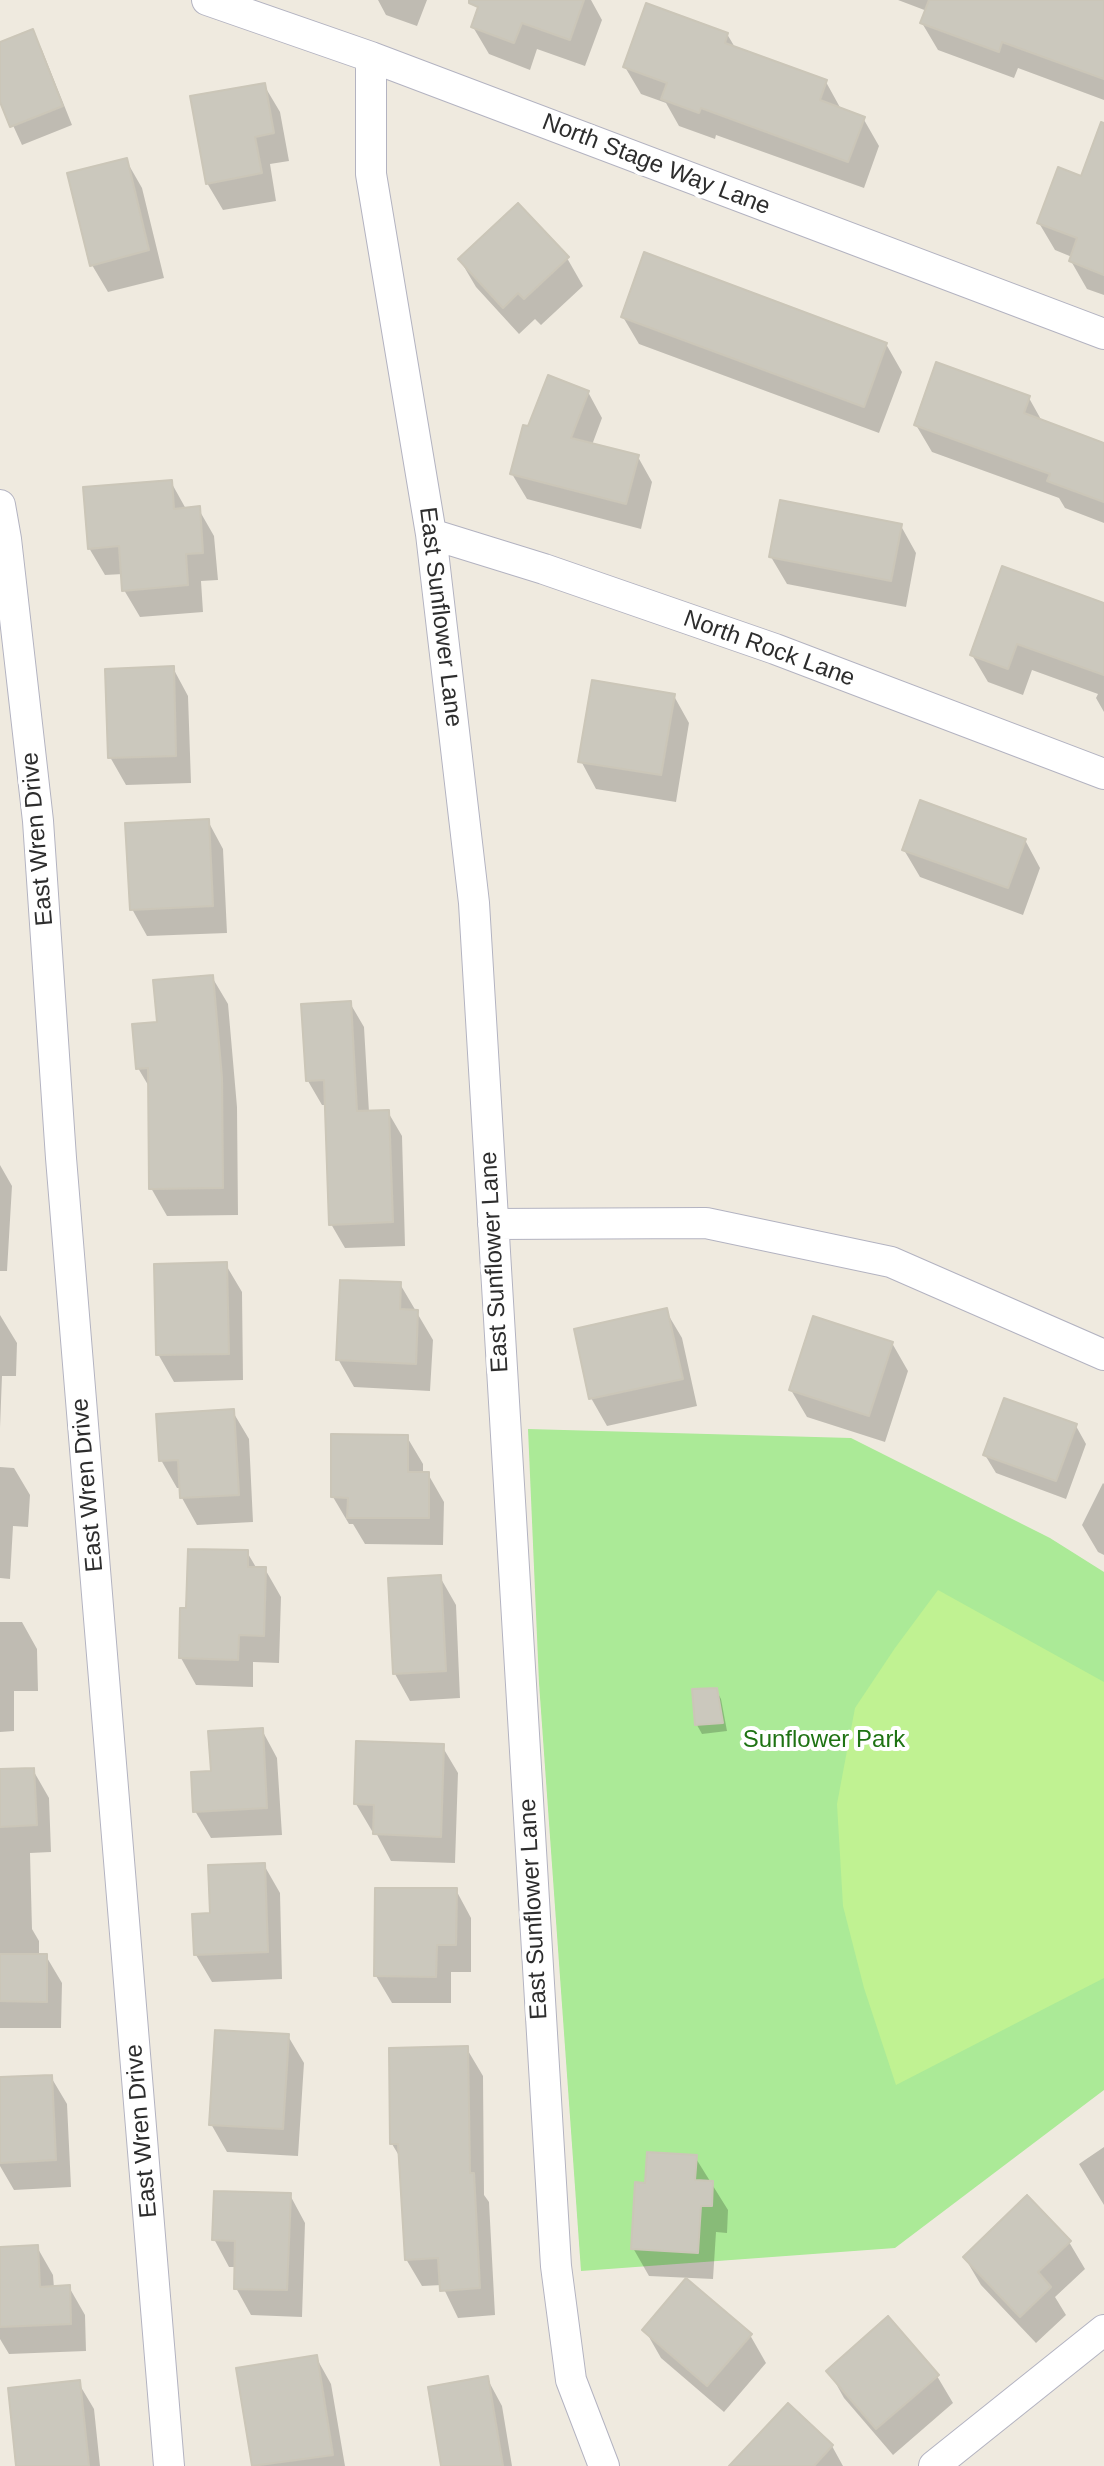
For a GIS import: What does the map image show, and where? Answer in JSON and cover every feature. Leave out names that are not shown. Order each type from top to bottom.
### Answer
[{"type":"street","name":"North Stage Way Lane","points":[[207,0],[371,57],[1104,334]]},
{"type":"street","name":"East Sunflower Lane","points":[[371,57],[371,174],[431,534],[474,903],[556,2266],[571,2380],[604,2466]]},
{"type":"street","name":"East Wren Drive","points":[[0,505],[38,821],[62,1174],[169,2466]]},
{"type":"street","name":"North Rock Lane","points":[[431,534],[544,569],[775,649],[1104,774]]},
{"type":"street","points":[[493,1224],[706,1223],[891,1262],[1104,1355]]},
{"type":"street","points":[[934,2466],[1104,2330]]},
{"type":"green space","name":"Sunflower Park","points":[[528,1429],[851,1438],[1050,1538],[1104,1572],[1104,2090],[895,2248],[581,2271],[539,1683]]},
{"type":"green space","points":[[938,1590],[1104,1682],[1104,1978],[896,2085],[864,1988],[843,1906],[837,1804],[855,1708]]},
{"type":"building","points":[[469,0],[584,0],[570,40],[522,23],[514,43],[471,27],[478,7]]},
{"type":"building","points":[[929,0],[1104,0],[1104,79],[1002,42],[999,52],[920,23]]},
{"type":"building","points":[[646,3],[728,33],[725,43],[827,80],[820,100],[865,117],[848,162],[701,108],[699,113],[661,99],[667,83],[623,67]]},
{"type":"building","points":[[33,29],[63,106],[10,127],[0,102],[0,42]]},
{"type":"building","points":[[265,83],[274,133],[255,137],[262,173],[206,184],[190,96]]},
{"type":"building","points":[[1101,122],[1104,123],[1104,275],[1069,261],[1077,238],[1037,223],[1058,167],[1081,176]]},
{"type":"building","points":[[127,158],[149,250],[90,266],[67,173]]},
{"type":"building","points":[[518,203],[569,257],[524,299],[518,293],[503,308],[458,259]]},
{"type":"building","points":[[644,252],[887,343],[864,407],[621,317]]},
{"type":"building","points":[[936,362],[1030,396],[1024,413],[1104,443],[1104,502],[1047,481],[1050,474],[914,425]]},
{"type":"building","points":[[548,375],[589,391],[571,438],[639,455],[626,504],[510,474],[523,425],[528,426]]},
{"type":"building","points":[[172,480],[174,509],[200,506],[203,553],[186,554],[188,585],[122,591],[119,546],[88,549],[83,487]]},
{"type":"building","points":[[780,500],[902,524],[891,581],[769,557]]},
{"type":"building","points":[[1002,566],[1104,603],[1104,675],[1017,644],[1008,669],[970,655]]},
{"type":"building","points":[[174,666],[176,756],[108,758],[105,669]]},
{"type":"building","points":[[592,680],[675,694],[661,775],[578,762]]},
{"type":"building","points":[[920,800],[1026,839],[1008,888],[902,850]]},
{"type":"building","points":[[209,819],[213,906],[130,910],[125,823]]},
{"type":"building","points":[[213,975],[222,1078],[223,1188],[149,1189],[148,1068],[136,1069],[132,1024],[157,1022],[153,980]]},
{"type":"building","points":[[351,1001],[357,1111],[389,1110],[393,1222],[329,1225],[324,1080],[306,1081],[301,1004]]},
{"type":"building","points":[[227,1262],[229,1354],[156,1355],[154,1264]]},
{"type":"building","points":[[340,1280],[401,1282],[400,1309],[418,1310],[416,1364],[336,1360]]},
{"type":"building","points":[[667,1308],[683,1379],[589,1399],[574,1329]]},
{"type":"building","points":[[813,1316],[893,1342],[869,1416],[789,1390]]},
{"type":"building","points":[[1004,1398],[1077,1424],[1056,1481],[983,1455]]},
{"type":"building","points":[[234,1409],[239,1495],[180,1498],[178,1460],[159,1461],[156,1414]]},
{"type":"building","points":[[331,1434],[408,1435],[408,1472],[429,1472],[429,1518],[347,1518],[348,1498],[331,1497]]},
{"type":"building","points":[[188,1549],[248,1550],[248,1567],[266,1567],[264,1636],[239,1635],[238,1660],[179,1658],[180,1608],[186,1608]]},
{"type":"building","points":[[441,1575],[446,1671],[393,1674],[388,1578]]},
{"type":"building","points":[[717,1688],[723,1723],[695,1725],[692,1689]]},
{"type":"building","points":[[263,1728],[267,1808],[193,1812],[191,1772],[211,1771],[208,1731]]},
{"type":"building","points":[[356,1741],[444,1744],[441,1837],[373,1834],[374,1805],[354,1804]]},
{"type":"building","points":[[34,1768],[37,1825],[0,1827],[0,1769]]},
{"type":"building","points":[[265,1863],[268,1952],[194,1955],[192,1914],[210,1913],[208,1865]]},
{"type":"building","points":[[375,1888],[457,1888],[456,1945],[437,1945],[436,1977],[374,1976]]},
{"type":"building","points":[[0,1954],[47,1954],[47,2002],[0,2001]]},
{"type":"building","points":[[215,2030],[289,2034],[283,2129],[209,2125]]},
{"type":"building","points":[[468,2046],[470,2173],[474,2173],[480,2288],[440,2291],[438,2258],[405,2260],[398,2144],[390,2144],[389,2048]]},
{"type":"building","points":[[52,2075],[56,2160],[0,2163],[0,2077]]},
{"type":"building","points":[[647,2152],[697,2155],[695,2180],[713,2181],[712,2206],[701,2206],[698,2253],[631,2249],[635,2182],[645,2183]]},
{"type":"building","points":[[214,2191],[291,2193],[287,2290],[234,2289],[235,2241],[212,2240]]},
{"type":"building","points":[[1027,2195],[1071,2241],[1038,2272],[1051,2287],[1020,2317],[963,2257]]},
{"type":"building","points":[[38,2245],[40,2287],[70,2285],[71,2324],[0,2327],[0,2247]]},
{"type":"building","points":[[686,2278],[752,2334],[707,2386],[642,2330]]},
{"type":"building","points":[[888,2316],[939,2375],[876,2429],[826,2371]]},
{"type":"building","points":[[317,2355],[333,2455],[252,2466],[236,2368]]},
{"type":"building","points":[[488,2376],[503,2466],[441,2466],[428,2387]]},
{"type":"building","points":[[80,2380],[89,2466],[16,2466],[8,2388]]},
{"type":"building","points":[[788,2403],[833,2445],[814,2466],[729,2466]]}]
